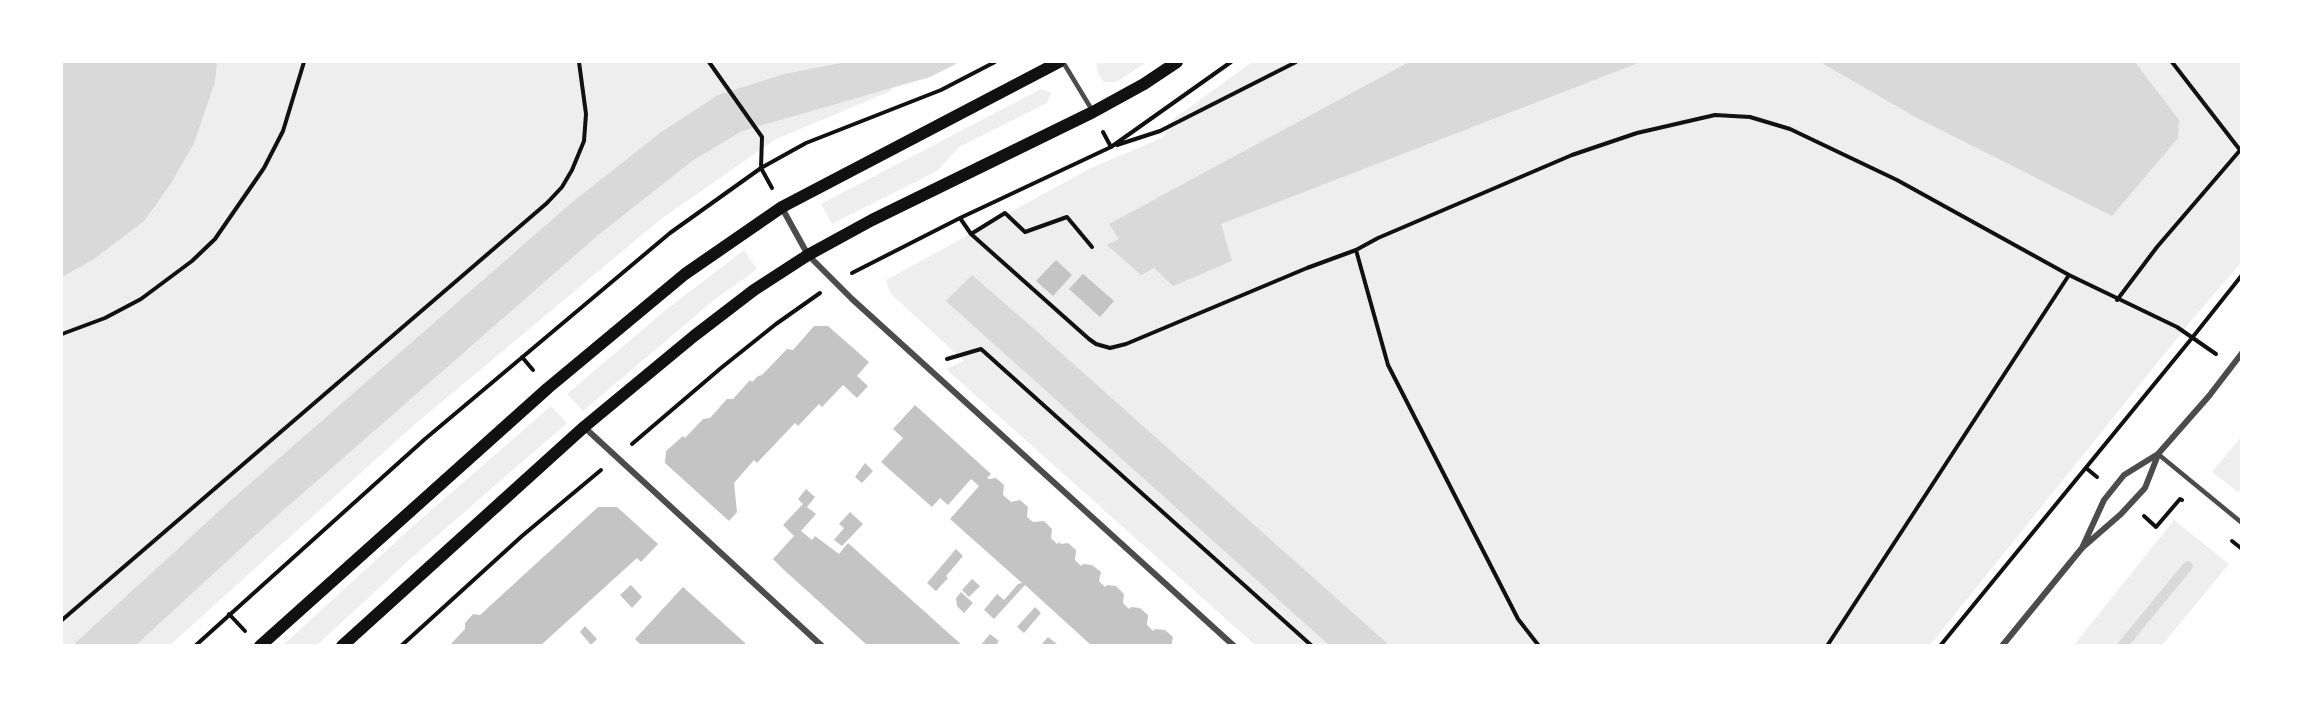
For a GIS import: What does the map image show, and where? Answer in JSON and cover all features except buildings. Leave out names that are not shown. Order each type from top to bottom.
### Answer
[{"type":"main road","points":[[260,645],[548,388],[685,274],[782,207],[1061,62]]},
{"type":"main road","points":[[342,645],[584,427],[745,296],[808,255],[872,220],[1093,112],[1144,84],[1177,62]]},
{"type":"street","points":[[782,207],[808,255],[835,283],[1234,645]]},
{"type":"street","points":[[2082,548],[2104,500],[2124,475],[2158,454],[2209,396],[2241,353]]},
{"type":"street","points":[[584,427],[822,645]]},
{"type":"street","points":[[2002,645],[2082,548],[2145,488],[2158,454]]},
{"type":"lane","points":[[1061,62],[1093,112]]},
{"type":"lane","points":[[2158,454],[2241,523]]},
{"type":"path","points":[[62,334],[105,318],[141,299],[192,261],[215,239],[264,168],[284,131],[304,62]]},
{"type":"path","points":[[62,620],[548,203],[562,187],[572,170],[584,141],[586,114],[579,62]]},
{"type":"path","points":[[709,62],[762,137],[761,168]]},
{"type":"path","points":[[195,645],[425,439],[670,233],[761,168],[806,143],[941,90],[995,62]]},
{"type":"path","points":[[1111,147],[1231,62]]},
{"type":"path","points":[[835,283],[960,218],[1111,147],[1160,131],[1296,62]]},
{"type":"path","points":[[2117,300],[2157,247],[2241,149],[2172,62]]},
{"type":"path","points":[[960,218],[971,234],[1089,339],[1096,344],[1110,348],[1126,344],[1307,268],[1356,250],[1378,238],[1572,155],[1637,133],[1715,115],[1750,117],[1790,129],[1897,180],[2069,275],[2117,300],[2142,309],[2232,365]]},
{"type":"path","points":[[971,234],[1005,213],[1024,232],[1067,217],[1092,247]]},
{"type":"path","points":[[1356,250],[1388,365],[1518,619],[1539,645]]},
{"type":"path","points":[[1827,645],[2069,275]]},
{"type":"path","points":[[1940,645],[2241,275]]},
{"type":"path","points":[[956,357],[981,349],[1312,645]]},
{"type":"path","points":[[2086,468],[2112,490]]},
{"type":"path","points":[[2130,504],[2156,527],[2180,499],[2187,505]]},
{"type":"path","points":[[2226,536],[2241,549]]},
{"type":"shaded area","points":[[62,62],[903,62],[891,91],[776,139],[661,219],[414,425],[169,646],[62,645]]},
{"type":"shaded area","points":[[62,62],[217,62],[215,82],[194,143],[170,185],[144,221],[94,259],[62,277]]},
{"type":"shaded area","points":[[845,62],[960,62],[930,77],[742,131],[692,161],[597,236],[262,529],[136,645],[72,646],[229,502],[570,204],[660,133],[718,95],[784,74]]},
{"type":"shaded area","points":[[1096,62],[1147,62],[1116,82],[1104,82],[1098,74]]},
{"type":"shaded area","points":[[1252,62],[2241,62],[2241,263],[2191,321],[1930,645],[1255,645],[946,369],[964,361],[890,293],[886,280],[1091,168],[1164,137],[1171,121]]},
{"type":"shaded area","points":[[1409,62],[1641,62],[1221,224],[1232,261],[1173,286],[1154,268],[1141,275],[1107,245],[1119,239],[1109,224]]},
{"type":"shaded area","points":[[1820,62],[2135,62],[2179,120],[2178,138],[2112,216],[1919,119]]},
{"type":"shaded area","points":[[1041,89],[1051,93],[1047,103],[959,147],[937,171],[832,224],[821,204]]},
{"type":"shaded area","points":[[744,250],[757,269],[714,300],[583,411],[567,394],[667,309]]},
{"type":"shaded area","points":[[972,275],[1389,645],[1329,645],[946,301]]},
{"type":"shaded area","points":[[551,406],[567,423],[408,561],[317,645],[283,645],[412,527]]},
{"type":"shaded area","points":[[2241,437],[2241,488],[2238,492],[2212,472]]},
{"type":"shaded area","points":[[2174,520],[2229,564],[2162,645],[2074,645]]},
{"type":"waterway","points":[[2122,646],[2188,566]]}]
